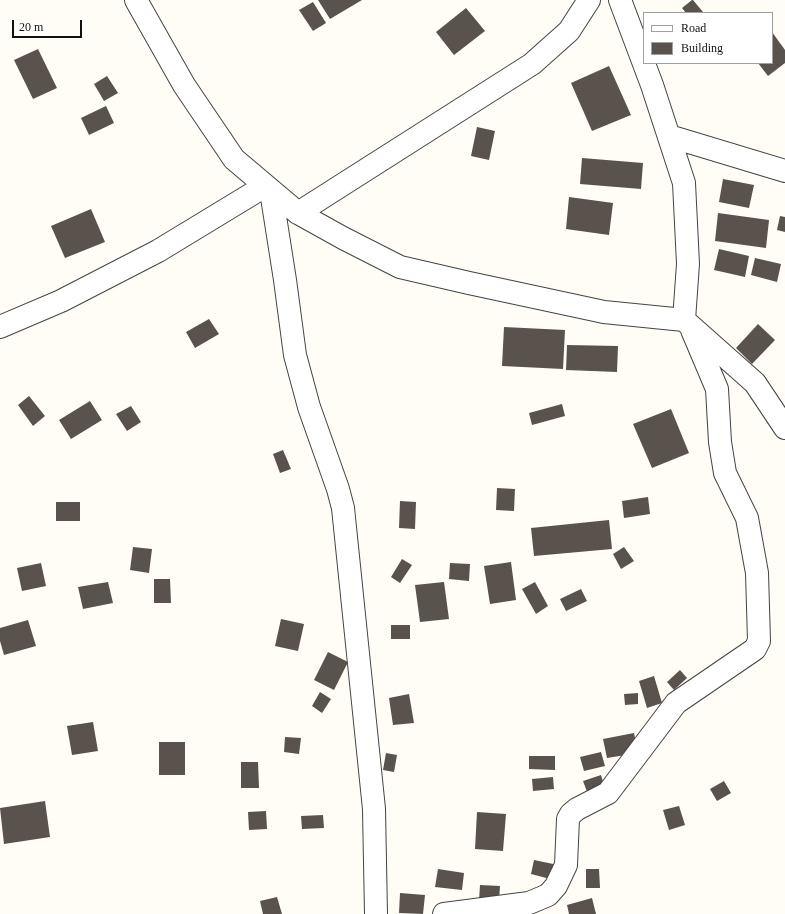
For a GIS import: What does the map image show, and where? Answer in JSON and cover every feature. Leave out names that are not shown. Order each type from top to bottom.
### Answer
[{"type":"street","points":[[136,0],[184,85],[234,159],[298,214],[400,267],[604,312],[687,322],[755,383],[785,428]]},
{"type":"street","points":[[298,214],[532,64],[569,32],[589,0]]},
{"type":"street","points":[[620,0],[643,61]]},
{"type":"street","points":[[444,914],[529,903],[548,895],[556,886],[566,865],[568,819],[571,814],[577,809],[608,793],[676,703],[755,649],[759,641],[757,573],[746,518],[725,473],[720,442],[717,389],[687,322],[688,264],[684,183],[644,64]]},
{"type":"street","points":[[669,136],[785,171]]},
{"type":"street","points":[[0,327],[61,301],[158,251],[268,188]]},
{"type":"street","points":[[268,188],[285,280],[295,355],[309,407],[338,489],[343,508],[374,809],[376,914]]},
{"type":"building","points":[[318,0],[362,0],[330,19]]},
{"type":"building","points":[[693,0],[703,12],[685,12],[682,8]]},
{"type":"building","points":[[313,2],[326,23],[313,31],[299,10]]},
{"type":"building","points":[[466,8],[485,31],[454,55],[436,32]]},
{"type":"building","points":[[773,33],[785,50],[785,63],[768,76],[759,64],[773,64]]},
{"type":"building","points":[[38,49],[57,88],[33,99],[14,60]]},
{"type":"building","points":[[609,66],[631,115],[592,131],[571,83]]},
{"type":"building","points":[[107,76],[118,93],[104,101],[94,84]]},
{"type":"building","points":[[106,106],[114,123],[89,135],[81,118]]},
{"type":"building","points":[[477,127],[495,131],[489,160],[471,156]]},
{"type":"building","points":[[582,158],[643,163],[641,189],[580,184]]},
{"type":"building","points":[[723,179],[754,185],[749,208],[719,202]]},
{"type":"building","points":[[569,197],[613,203],[609,235],[566,229]]},
{"type":"building","points":[[91,209],[105,242],[65,258],[51,226]]},
{"type":"building","points":[[718,213],[769,220],[766,248],[715,241]]},
{"type":"building","points":[[780,216],[785,217],[785,232],[777,230]]},
{"type":"building","points":[[719,249],[749,256],[745,277],[714,270]]},
{"type":"building","points":[[755,258],[781,264],[777,282],[751,275]]},
{"type":"building","points":[[209,319],[219,334],[195,348],[186,332]]},
{"type":"building","points":[[758,324],[775,340],[752,364],[736,348]]},
{"type":"building","points":[[504,327],[565,330],[563,369],[502,366]]},
{"type":"building","points":[[567,345],[618,346],[617,372],[566,370]]},
{"type":"building","points":[[29,396],[45,416],[33,426],[18,405]]},
{"type":"building","points":[[90,401],[102,420],[71,439],[59,420]]},
{"type":"building","points":[[562,404],[565,416],[532,425],[529,413]]},
{"type":"building","points":[[131,406],[141,422],[127,431],[116,414]]},
{"type":"building","points":[[671,409],[689,453],[652,468],[633,424]]},
{"type":"building","points":[[283,450],[291,469],[280,473],[273,454]]},
{"type":"building","points":[[497,488],[515,489],[514,511],[496,510]]},
{"type":"building","points":[[648,497],[650,514],[624,518],[622,501]]},
{"type":"building","points":[[400,501],[416,502],[415,529],[399,528]]},
{"type":"building","points":[[56,502],[80,502],[80,521],[56,521]]},
{"type":"building","points":[[609,520],[612,549],[534,556],[531,528]]},
{"type":"building","points":[[133,547],[152,549],[149,573],[130,570]]},
{"type":"building","points":[[624,547],[634,561],[621,569],[613,554]]},
{"type":"building","points":[[402,559],[412,565],[400,583],[391,577]]},
{"type":"building","points":[[511,562],[516,600],[490,604],[484,566]]},
{"type":"building","points":[[41,563],[46,586],[22,591],[17,568]]},
{"type":"building","points":[[450,563],[470,564],[469,581],[449,579]]},
{"type":"building","points":[[154,579],[170,579],[171,603],[154,603]]},
{"type":"building","points":[[108,582],[113,603],[83,609],[78,587]]},
{"type":"building","points":[[444,582],[449,619],[420,622],[415,585]]},
{"type":"building","points":[[535,582],[548,606],[536,614],[522,589]]},
{"type":"building","points":[[581,589],[587,601],[566,611],[560,599]]},
{"type":"building","points":[[281,619],[304,624],[298,651],[275,646]]},
{"type":"building","points":[[28,620],[36,646],[4,655],[0,641],[0,628]]},
{"type":"building","points":[[391,625],[410,625],[410,639],[391,639]]},
{"type":"building","points":[[328,652],[348,662],[334,690],[314,680]]},
{"type":"building","points":[[680,670],[687,678],[674,690],[667,682]]},
{"type":"building","points":[[654,676],[662,703],[647,708],[639,681]]},
{"type":"building","points":[[320,692],[331,699],[322,713],[312,706]]},
{"type":"building","points":[[638,693],[638,704],[625,705],[624,694]]},
{"type":"building","points":[[409,694],[414,723],[393,725],[389,698]]},
{"type":"building","points":[[93,722],[98,751],[72,755],[67,726]]},
{"type":"building","points":[[634,733],[638,753],[607,758],[603,739]]},
{"type":"building","points":[[285,737],[301,738],[299,754],[284,752]]},
{"type":"building","points":[[159,742],[185,742],[185,775],[159,775]]},
{"type":"building","points":[[601,752],[605,766],[584,771],[580,757]]},
{"type":"building","points":[[386,753],[397,755],[394,772],[383,770]]},
{"type":"building","points":[[529,756],[555,756],[555,770],[529,769]]},
{"type":"building","points":[[241,762],[258,762],[259,788],[241,788]]},
{"type":"building","points":[[601,775],[606,792],[589,797],[583,781]]},
{"type":"building","points":[[553,777],[554,789],[533,791],[532,779]]},
{"type":"building","points":[[724,781],[731,793],[717,801],[710,789]]},
{"type":"building","points":[[45,801],[50,837],[4,844],[0,808]]},
{"type":"building","points":[[679,806],[685,825],[669,830],[663,810]]},
{"type":"building","points":[[266,811],[267,829],[249,830],[248,812]]},
{"type":"building","points":[[477,812],[506,814],[503,851],[475,849]]},
{"type":"building","points":[[323,815],[324,828],[302,829],[301,816]]},
{"type":"building","points":[[534,860],[558,865],[554,880],[531,874]]},
{"type":"building","points":[[438,869],[464,873],[462,890],[435,887]]},
{"type":"building","points":[[586,869],[599,869],[600,888],[586,888]]},
{"type":"building","points":[[480,885],[500,886],[499,901],[479,901]]},
{"type":"building","points":[[400,893],[425,895],[423,914],[399,913]]},
{"type":"building","points":[[277,897],[282,914],[263,914],[260,901]]},
{"type":"building","points":[[592,898],[596,914],[569,914],[567,905]]}]
